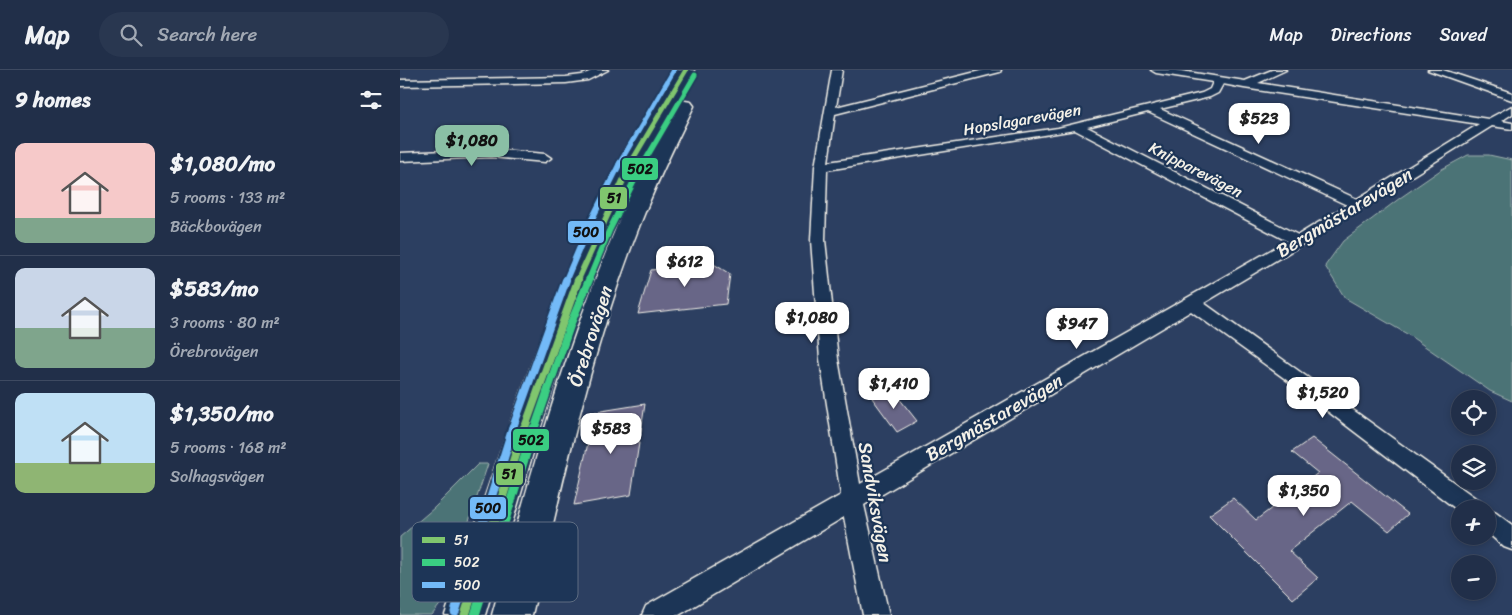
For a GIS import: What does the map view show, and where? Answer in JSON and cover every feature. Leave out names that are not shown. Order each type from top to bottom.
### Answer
[{"type":"highway","name":"Örebrovägen","points":[[494,522],[524,428],[562,319],[600,227],[626,172],[686,70]]},
{"type":"highway","name":"Örebrovägen","points":[[537,522],[565,416],[611,271],[669,134],[705,70]]},
{"type":"highway","name":"Örebrovägen","points":[[465,615],[469,602]]},
{"type":"highway","name":"Örebrovägen","points":[[512,615],[515,602]]},
{"type":"street","points":[[400,83],[566,80],[584,78],[603,70]]},
{"type":"street","name":"Sandviksvägen","points":[[837,70],[821,167],[818,240],[829,359],[852,499],[876,615]]},
{"type":"street","points":[[830,112],[996,70]]},
{"type":"street","points":[[1156,70],[1512,126]]},
{"type":"street","points":[[1244,85],[1281,70]]},
{"type":"street","points":[[1433,70],[1512,96]]},
{"type":"street","name":"Hopslagarevägen","points":[[821,167],[1078,127],[1206,95],[1214,91],[1219,81]]},
{"type":"street","points":[[1150,109],[1357,204]]},
{"type":"street","name":"Bergmästarevägen","points":[[655,615],[1298,241],[1512,109]]},
{"type":"street","name":"Knipparevägen","points":[[1078,127],[1298,241]]},
{"type":"street","points":[[400,157],[465,153],[510,153],[545,158]]},
{"type":"street","points":[[1192,303],[1461,500]]},
{"type":"street","points":[[1496,526],[1512,539]]},
{"type":"green space","points":[[1468,155],[1489,155],[1512,160],[1512,401],[1496,394],[1496,390],[1489,390],[1407,334],[1345,298],[1325,266],[1343,241],[1442,169]]},
{"type":"green space","points":[[478,464],[488,464],[469,522],[418,522]]},
{"type":"green space","points":[[412,527],[412,602],[442,602],[432,615],[400,615],[400,537]]},
{"type":"building","points":[[712,263],[730,274],[726,304],[638,314],[651,270]]},
{"type":"building","points":[[891,388],[917,421],[897,432],[872,398]]},
{"type":"building","points":[[645,404],[631,495],[574,505],[595,412]]},
{"type":"building","points":[[1312,438],[1408,514],[1389,531],[1352,501],[1289,551],[1318,578],[1293,599],[1209,515],[1233,498],[1256,520],[1318,473],[1292,452]]},
{"type":"transit line","name":"500","points":[[483,522],[546,330],[568,275],[591,221],[624,155],[674,70]]},
{"type":"transit line","name":"51","points":[[494,522],[556,336],[600,227],[646,135],[686,70]]},
{"type":"transit line","name":"502","points":[[504,522],[571,323],[609,231],[635,177],[695,75]]},
{"type":"transit line","name":"500","points":[[455,612],[458,602]]},
{"type":"transit line","name":"51","points":[[465,615],[469,602]]},
{"type":"transit line","name":"502","points":[[475,615],[479,602]]}]
